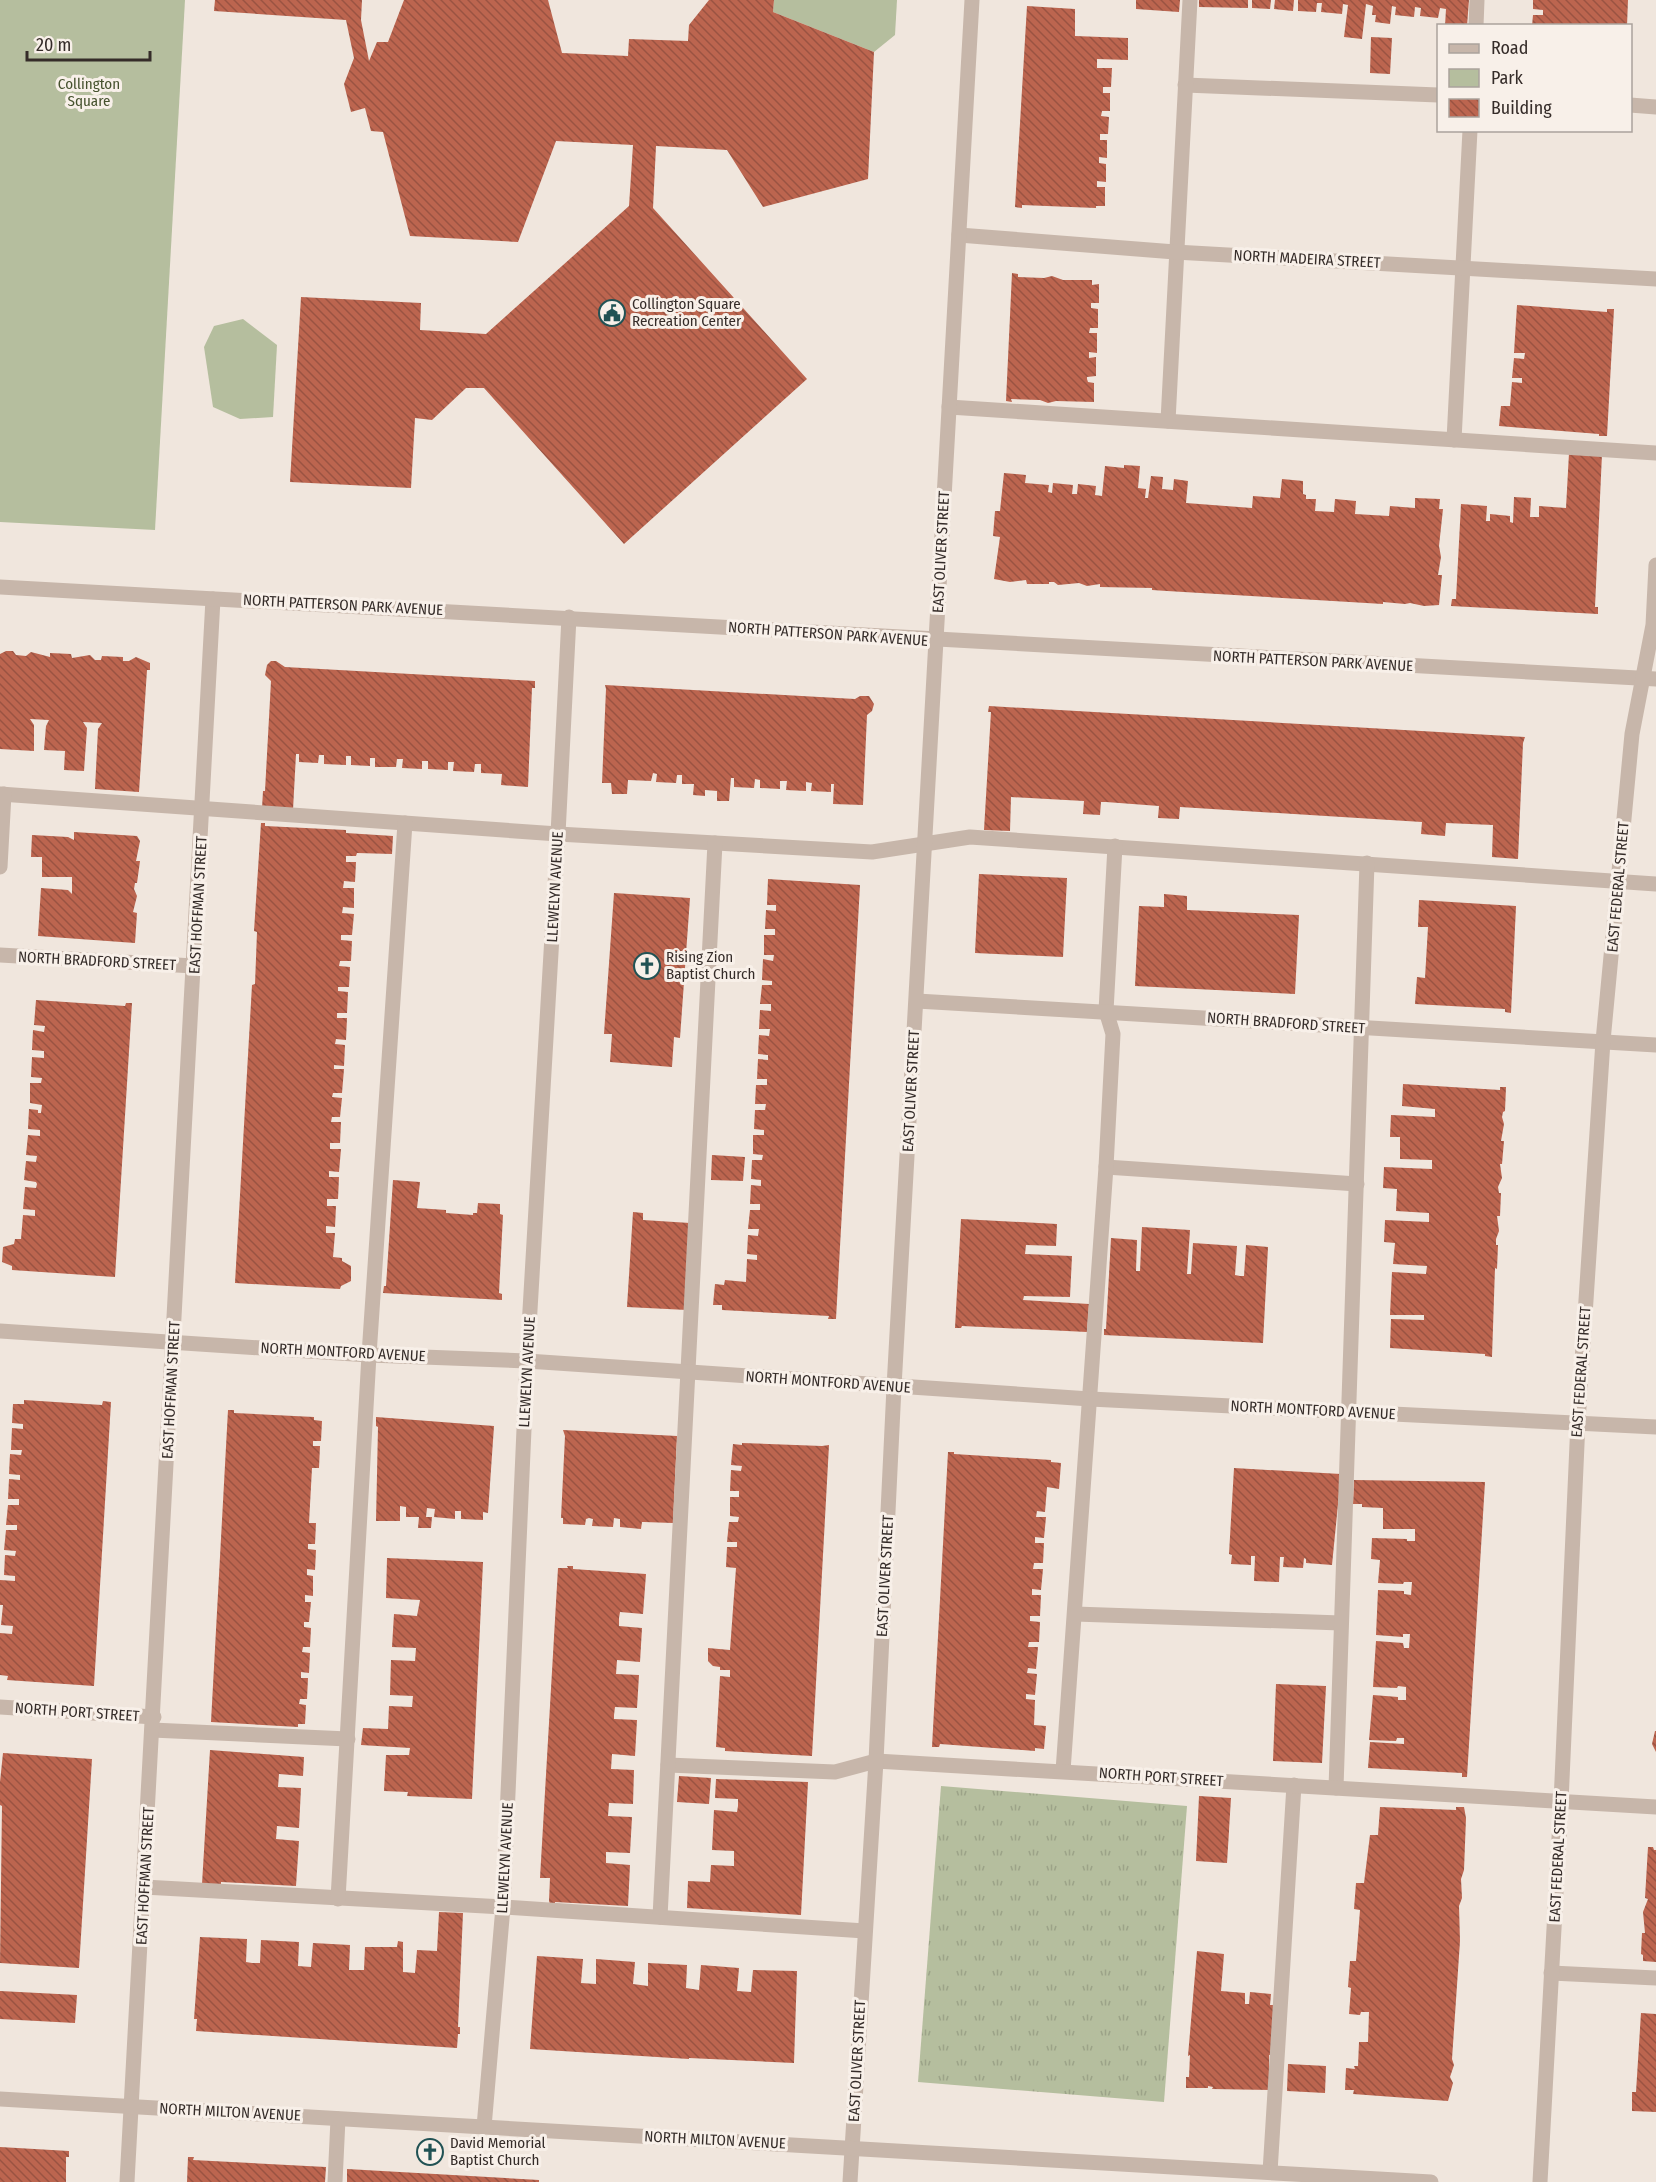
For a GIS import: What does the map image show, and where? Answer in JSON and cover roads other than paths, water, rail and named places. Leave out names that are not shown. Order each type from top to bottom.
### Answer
[{"type":"street","name":"EAST OLIVER STREET","points":[[850,2182],[876,1761],[894,1387],[972,0]]},
{"type":"street","points":[[1167,421],[1190,0]]},
{"type":"street","points":[[1476,24],[1477,0]]},
{"type":"street","points":[[1185,85],[1437,95]]},
{"type":"street","points":[[1632,105],[1656,107]]},
{"type":"street","points":[[1454,440],[1470,132]]},
{"type":"street","name":"NORTH MADEIRA STREET","points":[[959,235],[1175,252],[1656,279]]},
{"type":"street","points":[[949,407],[1656,453]]},
{"type":"street","name":"EAST FEDERAL STREET","points":[[1540,2182],[1561,1802],[1578,1422],[1603,1041],[1632,734],[1649,679],[1656,565]]},
{"type":"street","name":"NORTH PATTERSON PARK AVENUE","points":[[0,587],[1649,679]]},
{"type":"street","name":"EAST HOFFMAN STREET","points":[[127,2182],[213,598]]},
{"type":"street","name":"LLEWELYN AVENUE","points":[[484,2127],[503,1907],[527,1361],[569,617]]},
{"type":"street","points":[[0,867],[2,794],[558,834],[872,852],[970,837],[1656,884]]},
{"type":"street","points":[[338,1899],[369,1355],[405,823]]},
{"type":"street","points":[[660,1917],[715,843]]},
{"type":"street","points":[[1063,1771],[1106,1167],[1113,1034],[1106,1011],[1115,846]]},
{"type":"street","points":[[1336,1788],[1367,863]]},
{"type":"street","name":"NORTH BRADFORD STREET","points":[[0,955],[194,966]]},
{"type":"street","name":"NORTH BRADFORD STREET","points":[[917,1001],[1656,1045]]},
{"type":"street","points":[[1106,1167],[1357,1184]]},
{"type":"street","name":"NORTH MONTFORD AVENUE","points":[[0,1331],[369,1355],[527,1361],[1090,1399],[1656,1427]]},
{"type":"street","points":[[1075,1614],[1341,1623]]},
{"type":"street","name":"NORTH PORT STREET","points":[[0,1707],[153,1724],[348,1739]]},
{"type":"street","name":"NORTH PORT STREET","points":[[668,1765],[835,1772],[876,1761],[1656,1807]]},
{"type":"street","points":[[1270,2172],[1294,1785]]},
{"type":"street","points":[[144,1887],[503,1907],[865,1931]]},
{"type":"street","points":[[1551,1973],[1656,1978]]},
{"type":"street","name":"NORTH MILTON AVENUE","points":[[0,2099],[1431,2182]]},
{"type":"street","points":[[335,2182],[338,2119]]},
{"type":"place","name":"Collington Square Recreation Center","points":[[612,313]]},
{"type":"place","name":"Rising Zion Baptist Church","points":[[647,966]]},
{"type":"place","name":"David Memorial Baptist Church","points":[[430,2152]]},
{"type":"park label","name":"Collington Square","points":[[89,92]]}]
